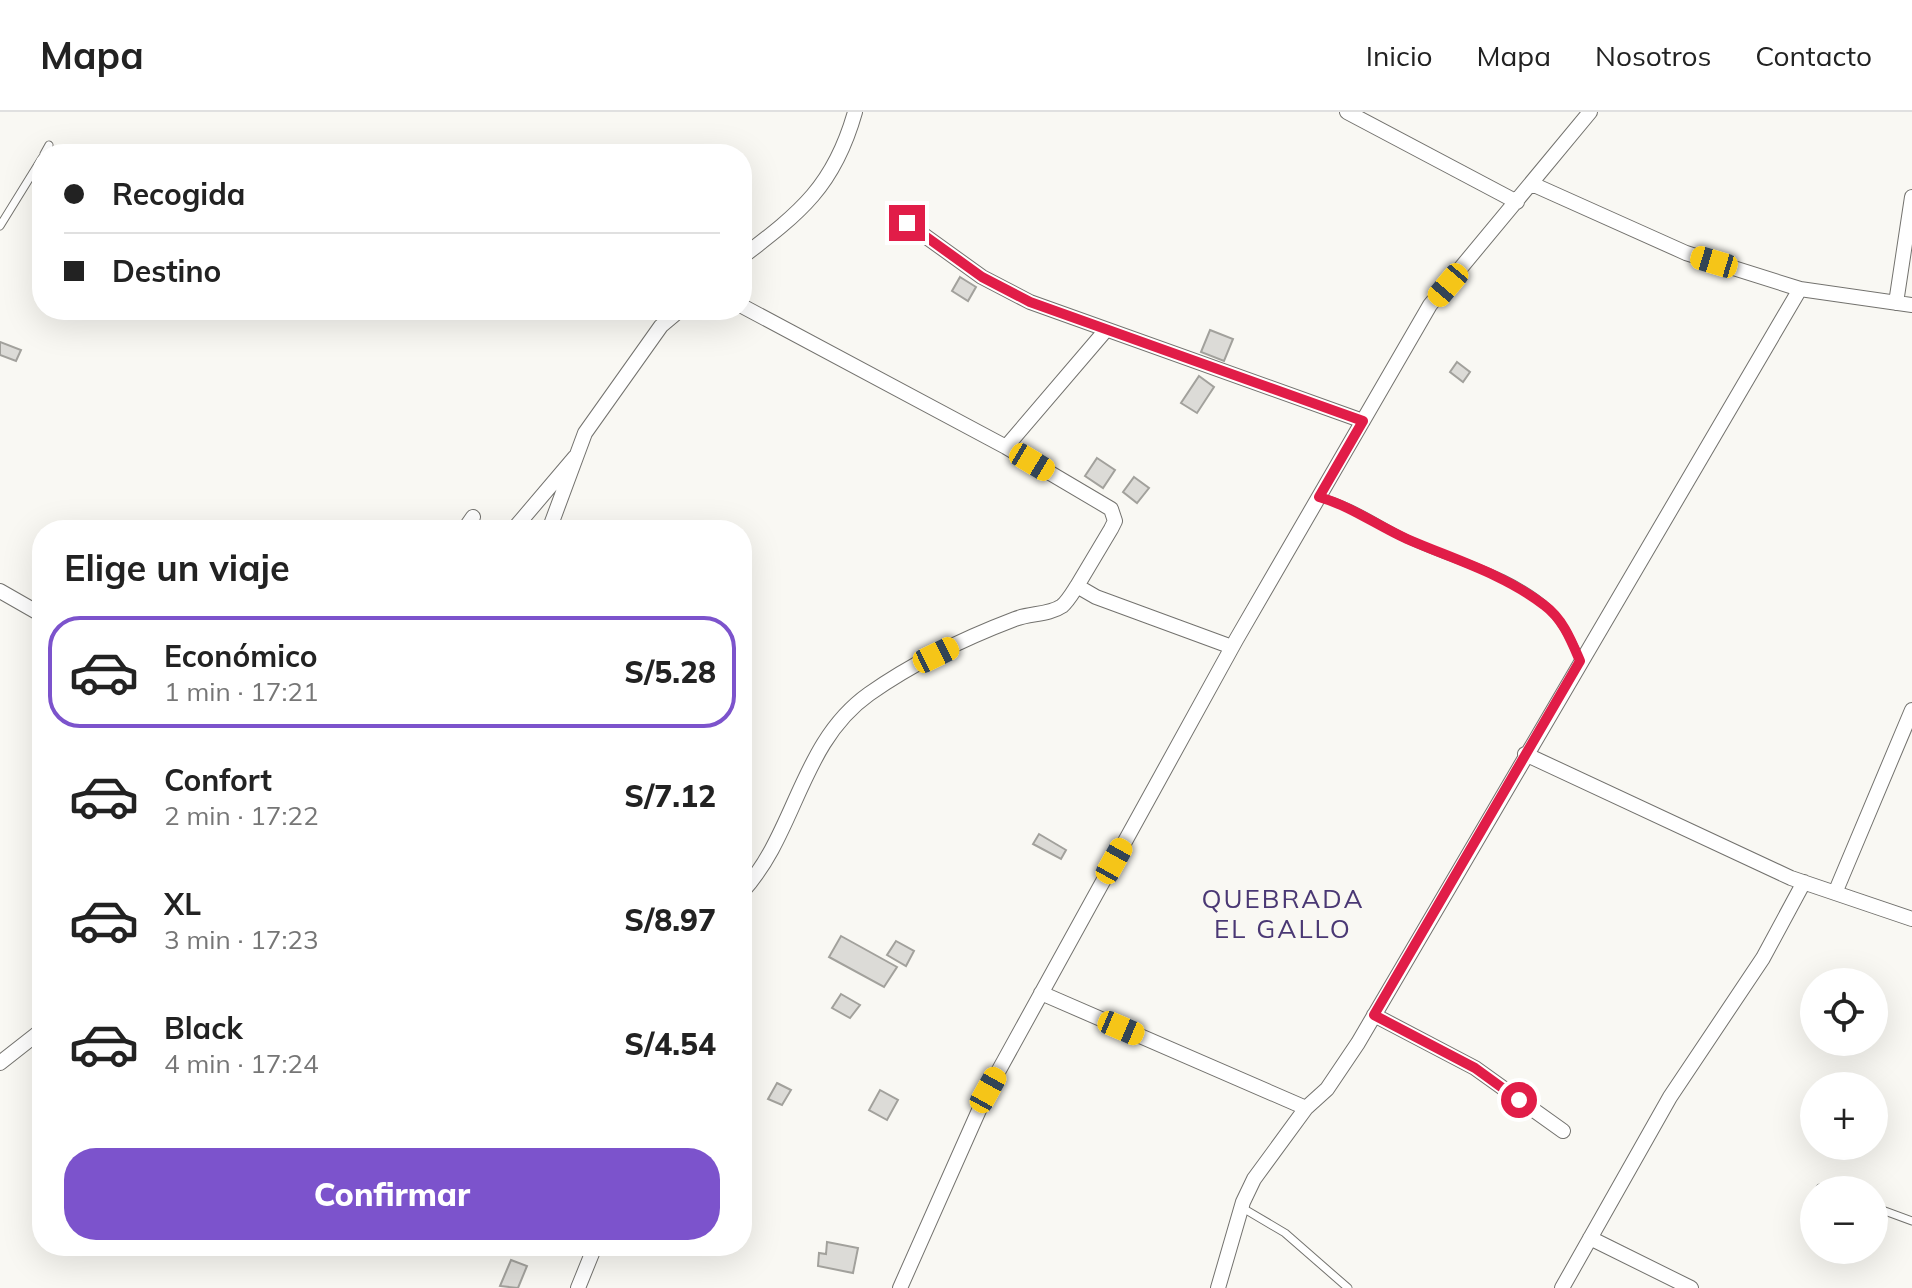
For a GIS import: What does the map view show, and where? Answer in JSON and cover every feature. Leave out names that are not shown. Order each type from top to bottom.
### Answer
[{"type":"street","points":[[752,249],[785,224],[825,185],[845,147],[855,112]]},
{"type":"street","points":[[1347,112],[1517,202]]},
{"type":"street","points":[[900,1288],[988,1090],[1232,647],[1430,305],[1590,112]]},
{"type":"street","points":[[1532,184],[1686,253],[1800,289],[1912,305]]},
{"type":"street","points":[[1896,303],[1912,197]]},
{"type":"street","points":[[907,223],[1007,291],[1106,330],[1363,421]]},
{"type":"street","points":[[1218,1288],[1241,1207],[1254,1179],[1306,1108],[1327,1089],[1374,1015],[1800,289]]},
{"type":"street","points":[[752,311],[1006,447],[1111,509],[1114,515],[1111,529],[1063,605],[1019,617],[960,643],[911,668],[842,713],[827,734],[762,870],[752,881]]},
{"type":"street","points":[[553,520],[577,455],[594,421],[668,320]]},
{"type":"street","points":[[1006,447],[1106,330]]},
{"type":"street","points":[[521,520],[563,467],[577,455]]},
{"type":"street","points":[[1077,586],[1096,597],[1232,647]]},
{"type":"street","points":[[0,591],[32,609]]},
{"type":"street","points":[[1835,893],[1912,710]]},
{"type":"street","points":[[1525,754],[1804,882],[1912,919]]},
{"type":"street","points":[[1562,1288],[1670,1097],[1763,958],[1804,882]]},
{"type":"street","points":[[1041,993],[1306,1108]]},
{"type":"street","points":[[1374,1015],[1475,1068],[1563,1131]]},
{"type":"street","points":[[0,1063],[32,1038]]},
{"type":"street","points":[[1590,1238],[1691,1288]]},
{"type":"street","points":[[578,1288],[591,1256]]},
{"type":"lane","points":[[0,226],[13,211],[32,176]]},
{"type":"lane","points":[[1319,497],[1343,504],[1405,538],[1486,572],[1544,605],[1568,632],[1580,661]]},
{"type":"lane","points":[[1241,1207],[1285,1233],[1348,1288]]},
{"type":"lane","points":[[1888,1212],[1912,1221]]},
{"type":"building","points":[[960,277],[976,287],[968,301],[952,291]]},
{"type":"building","points":[[1210,330],[1233,339],[1224,361],[1201,352]]},
{"type":"building","points":[[0,342],[21,350],[16,361],[0,355]]},
{"type":"building","points":[[1457,362],[1470,372],[1463,382],[1450,372]]},
{"type":"building","points":[[1199,376],[1214,387],[1197,413],[1181,403]]},
{"type":"building","points":[[1097,458],[1115,470],[1103,488],[1085,476]]},
{"type":"building","points":[[1134,477],[1149,488],[1137,503],[1123,492]]},
{"type":"building","points":[[1039,834],[1066,850],[1061,859],[1033,844]]},
{"type":"building","points":[[841,936],[897,967],[884,987],[829,957]]},
{"type":"building","points":[[896,941],[914,951],[906,966],[887,955]]},
{"type":"building","points":[[841,994],[860,1005],[850,1018],[832,1008]]},
{"type":"building","points":[[777,1083],[791,1090],[782,1105],[768,1099]]},
{"type":"building","points":[[880,1090],[898,1100],[887,1120],[869,1110]]},
{"type":"building","points":[[827,1242],[858,1248],[853,1273],[818,1266],[819,1253],[826,1254]]},
{"type":"building","points":[[511,1260],[527,1266],[518,1288],[500,1286]]},
{"type":"district","name":"QUEBRADA EL GALLO","points":[[1283,913]]},
{"type":"route","points":[[907,223],[982,277],[1030,302],[1363,421],[1319,497],[1343,504],[1405,538],[1486,572],[1544,605],[1568,632],[1580,661],[1374,1015],[1475,1068],[1519,1100]]}]
